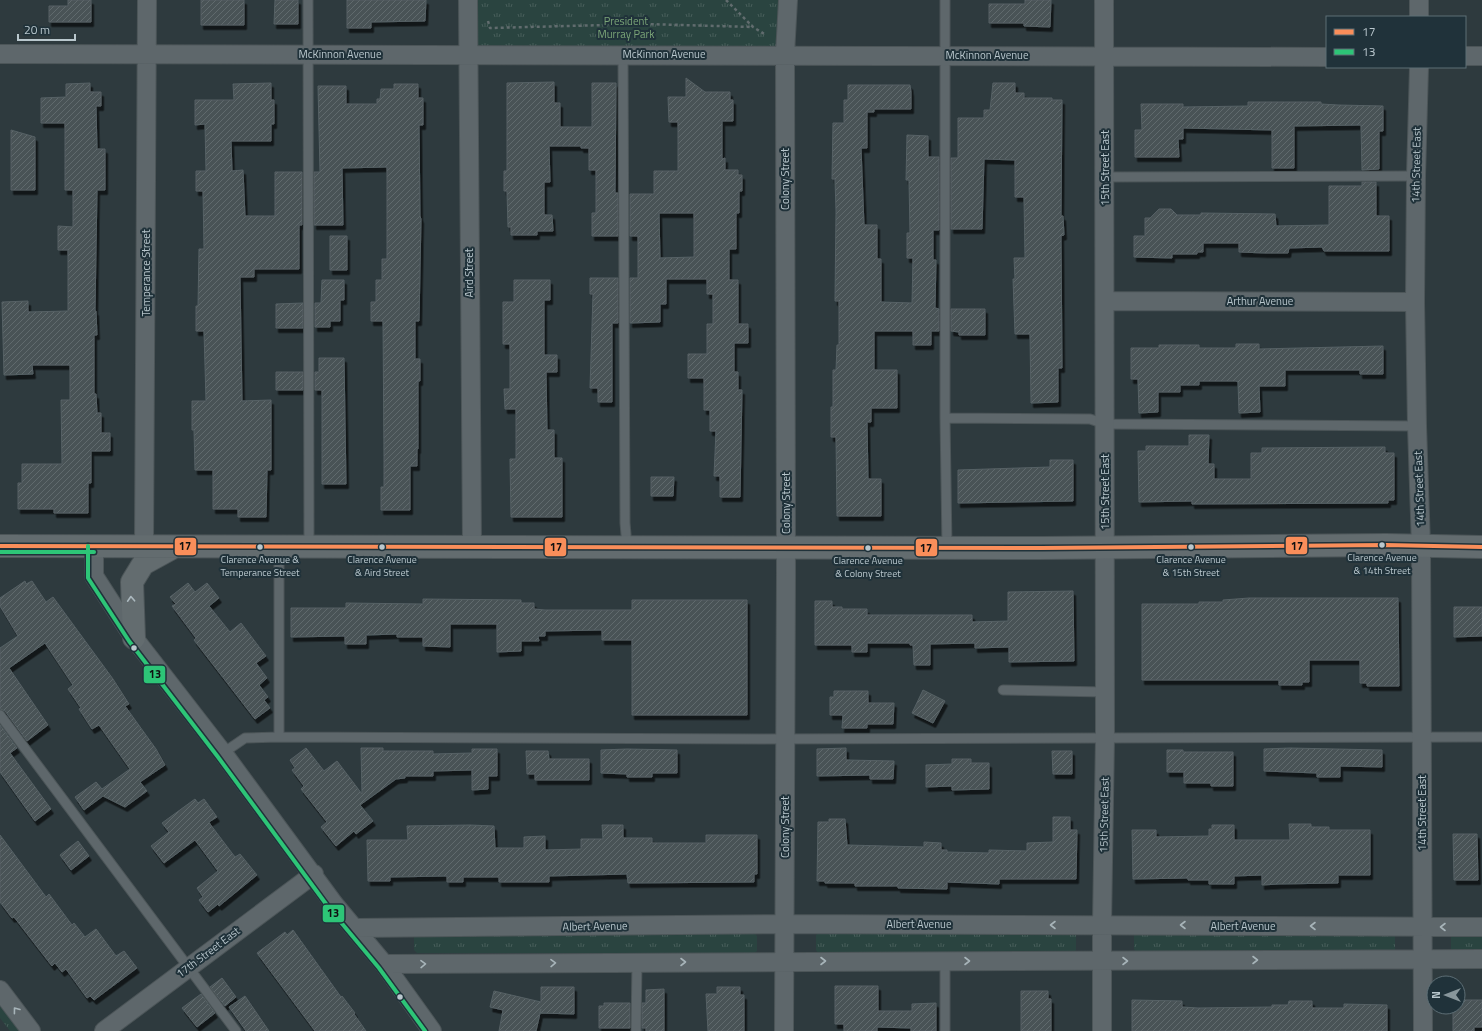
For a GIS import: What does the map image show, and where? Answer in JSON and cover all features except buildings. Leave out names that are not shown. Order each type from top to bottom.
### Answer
[{"type":"main road","points":[[0,546],[1482,547]]},
{"type":"main road","points":[[134,638],[132,582],[143,564],[175,546]]},
{"type":"street","name":"Temperance Street","points":[[144,546],[147,0]]},
{"type":"street","name":"Aird Street","points":[[468,0],[472,546]]},
{"type":"street","name":"Colony Street","points":[[784,1031],[786,546],[785,54],[788,0]]},
{"type":"street","name":"15th Street East","points":[[1102,1031],[1105,737],[1104,0]]},
{"type":"street","points":[[1419,16],[1420,0]]},
{"type":"street","name":"McKinnon Avenue","points":[[0,54],[1326,56]]},
{"type":"street","points":[[1466,56],[1482,56]]},
{"type":"street","name":"14th Street East","points":[[1419,68],[1415,302],[1421,546],[1423,1031]]},
{"type":"street","name":"Arthur Avenue","points":[[1105,301],[1415,302]]},
{"type":"street","points":[[94,546],[94,576],[134,638],[314,874],[334,904],[356,928],[384,964],[432,1031]]},
{"type":"street","name":"17th Street East","points":[[104,1031],[314,874]]},
{"type":"street","name":"Albert Avenue","points":[[356,928],[785,924],[1482,927]]},
{"type":"street","points":[[384,964],[1482,959]]},
{"type":"street","points":[[0,990],[31,1031]]},
{"type":"lane","points":[[308,0],[309,546]]},
{"type":"lane","points":[[945,0],[944,418],[947,547]]},
{"type":"lane","points":[[624,54],[625,523],[627,546]]},
{"type":"lane","points":[[1104,177],[1416,176]]},
{"type":"lane","points":[[944,418],[1090,419],[1105,424],[1417,426]]},
{"type":"lane","points":[[278,546],[278,737]]},
{"type":"lane","points":[[1003,690],[1105,692]]},
{"type":"lane","points":[[0,716],[187,968],[236,1031]]},
{"type":"lane","points":[[223,753],[246,738],[278,737],[785,739],[1482,737]]},
{"type":"lane","points":[[945,961],[945,1031]]},
{"type":"lane","points":[[636,1031],[637,962]]},
{"type":"path","points":[[726,0],[752,27],[766,35]]},
{"type":"path","points":[[490,28],[645,24],[752,27]]},
{"type":"green space","name":"President Murray Park","points":[[468,0],[785,0],[785,54],[468,55]]},
{"type":"green space","points":[[1137,932],[1395,935],[1395,950],[1393,953],[1137,953],[1134,949],[1134,935]]},
{"type":"green space","points":[[1482,932],[1482,953],[1451,950],[1451,934]]},
{"type":"green space","points":[[754,933],[757,936],[757,951],[754,953],[417,953],[414,950],[414,935]]},
{"type":"green space","points":[[819,933],[1073,933],[1076,935],[1076,950],[1073,953],[818,953],[816,950],[816,935]]},
{"type":"green space","points":[[0,999],[24,1031],[10,1031],[0,1018]]},
{"type":"transit line","name":"17","points":[[0,546],[1041,548],[1386,545],[1482,547]]},
{"type":"transit line","name":"13","points":[[88,546],[88,578],[129,641],[218,757],[329,908],[379,968],[425,1031]]},
{"type":"transit line","name":"13","points":[[0,552],[94,552]]},
{"type":"place","name":"Clarence Avenue & 14th Street","points":[[1382,545]]},
{"type":"place","name":"Clarence Avenue & Temperance Street","points":[[260,547]]},
{"type":"place","name":"Clarence Avenue & Aird Street","points":[[382,547]]},
{"type":"place","name":"Clarence Avenue & 15th Street","points":[[1191,547]]},
{"type":"place","name":"Clarence Avenue & Colony Street","points":[[868,548]]}]
